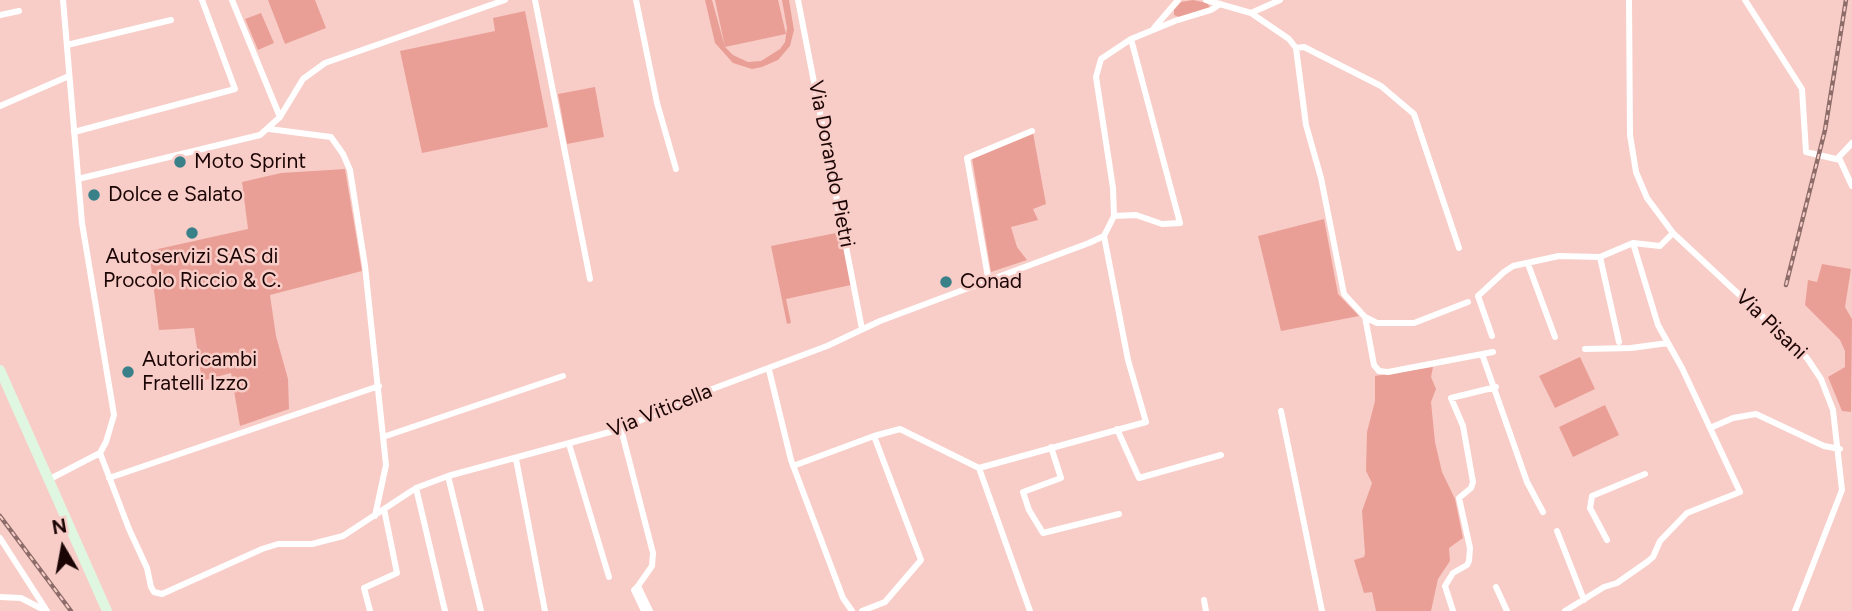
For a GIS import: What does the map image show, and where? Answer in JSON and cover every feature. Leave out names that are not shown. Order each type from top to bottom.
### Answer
[{"type":"main road","points":[[0,370],[107,611]]},
{"type":"street","points":[[48,480],[100,453],[111,427],[113,400],[91,283],[78,179],[63,0]]},
{"type":"street","points":[[74,132],[235,89],[202,0]]},
{"type":"street","points":[[232,0],[279,117]]},
{"type":"street","points":[[78,179],[260,135],[270,129],[303,79],[325,63],[505,0]]},
{"type":"street","points":[[535,0],[590,279]]},
{"type":"street","points":[[636,0],[657,103],[676,169]]},
{"type":"street","name":"Via Dorando Pietri","points":[[797,0],[862,329]]},
{"type":"street","points":[[1153,29],[1178,0]]},
{"type":"street","points":[[1206,0],[1251,13],[1289,39],[1296,48],[1306,125],[1321,178],[1344,294],[1365,317],[1377,323],[1414,323],[1468,302]]},
{"type":"street","points":[[1251,13],[1280,0]]},
{"type":"street","name":"Via Pisani","points":[[1629,0],[1630,135],[1641,185],[1653,209],[1673,233],[1807,358],[1821,379],[1833,410],[1840,449],[1842,490],[1795,611]]},
{"type":"street","points":[[1745,0],[1802,89],[1806,152],[1834,158],[1847,172],[1852,186]]},
{"type":"street","points":[[979,468],[1146,422],[1128,360],[1104,236],[1114,216],[1113,188],[1096,71],[1105,54],[1131,39],[1211,10],[1216,2]]},
{"type":"street","points":[[0,15],[19,11]]},
{"type":"street","points":[[1169,12],[1175,21]]},
{"type":"street","points":[[67,45],[172,20]]},
{"type":"street","points":[[1114,216],[1136,215],[1162,224],[1180,223],[1131,39]]},
{"type":"street","points":[[1296,48],[1304,47],[1381,86],[1414,114],[1459,248]]},
{"type":"street","points":[[0,106],[69,76]]},
{"type":"street","points":[[270,129],[331,137],[350,170],[366,266],[383,437],[385,477],[375,516]]},
{"type":"street","points":[[989,283],[967,158],[1032,131]]},
{"type":"street","points":[[1834,158],[1852,143]]},
{"type":"street","points":[[1492,336],[1478,296],[1513,266],[1559,256],[1600,257],[1633,243],[1660,246],[1673,233]]},
{"type":"street","name":"Via Viticella","points":[[100,453],[148,568],[151,587],[158,594],[262,549],[278,544],[312,544],[343,536],[416,488],[448,476],[621,429],[707,391],[769,370],[862,329],[989,283],[1104,236]]},
{"type":"street","points":[[1565,611],[1617,583],[1653,557],[1660,541],[1687,513],[1740,492],[1658,325],[1633,243]]},
{"type":"street","points":[[1600,257],[1619,342]]},
{"type":"street","points":[[1528,264],[1555,337]]},
{"type":"street","points":[[1365,317],[1374,365],[1379,371],[1410,369],[1493,352]]},
{"type":"street","points":[[1586,349],[1631,348],[1668,343]]},
{"type":"street","points":[[1482,354],[1496,387],[1527,482],[1543,512]]},
{"type":"street","points":[[769,370],[793,466],[847,609],[852,611]]},
{"type":"street","points":[[383,437],[563,376]]},
{"type":"street","points":[[109,478],[379,386]]},
{"type":"street","points":[[1453,611],[1445,586],[1453,573],[1469,561],[1469,541],[1459,498],[1471,488],[1473,481],[1463,426],[1451,397],[1496,387]]},
{"type":"street","points":[[1281,411],[1322,611]]},
{"type":"street","points":[[1710,428],[1733,418],[1756,414],[1824,446],[1840,449]]},
{"type":"street","points":[[621,429],[654,561],[634,590],[644,611]]},
{"type":"street","points":[[793,466],[900,429],[979,468],[1030,611]]},
{"type":"street","points":[[1117,429],[1134,474],[1139,478],[1221,455]]},
{"type":"street","points":[[862,611],[884,603],[922,556],[874,436]]},
{"type":"street","points":[[569,444],[609,577]]},
{"type":"street","points":[[1051,447],[1061,478],[1024,492],[1029,510],[1043,533],[1119,514]]},
{"type":"street","points":[[516,459],[544,611]]},
{"type":"street","points":[[1607,540],[1590,508],[1592,496],[1645,474]]},
{"type":"street","points":[[448,476],[481,611]]},
{"type":"street","points":[[416,488],[445,611]]},
{"type":"street","points":[[370,611],[364,588],[397,573],[384,509]]},
{"type":"street","points":[[1557,531],[1584,600]]},
{"type":"street","points":[[0,538],[46,611]]},
{"type":"street","points":[[638,586],[650,611]]},
{"type":"street","points":[[1496,587],[1507,611]]},
{"type":"street","points":[[0,597],[21,598],[46,611]]},
{"type":"street","points":[[1204,600],[1206,611]]},
{"type":"street","points":[[884,603],[888,611]]},
{"type":"shaded area","points":[[268,0],[315,0],[326,28],[285,44]]},
{"type":"shaded area","points":[[705,0],[712,0],[725,47],[733,55],[748,62],[761,61],[780,49],[785,42],[787,28],[782,0],[789,0],[794,30],[790,46],[778,60],[762,67],[752,69],[733,63],[715,43]]},
{"type":"shaded area","points":[[715,0],[778,0],[786,34],[725,47]]},
{"type":"shaded area","points":[[1193,0],[1207,3],[1210,7],[1179,17],[1174,15],[1174,10],[1181,2]]},
{"type":"shaded area","points":[[525,11],[548,127],[422,153],[400,51],[495,31],[493,18]]},
{"type":"shaded area","points":[[261,13],[274,43],[258,50],[245,19]]},
{"type":"shaded area","points":[[595,87],[604,137],[567,144],[558,94]]},
{"type":"shaded area","points":[[1033,133],[1046,204],[1033,209],[1038,220],[1011,227],[1017,247],[1027,260],[991,272],[972,158]]},
{"type":"shaded area","points":[[345,169],[362,271],[270,295],[276,336],[288,379],[289,409],[240,426],[231,373],[202,381],[194,328],[159,330],[149,251],[248,229],[242,182],[281,173]]},
{"type":"shaded area","points":[[1324,219],[1338,294],[1359,316],[1281,331],[1258,236]]},
{"type":"shaded area","points":[[841,232],[851,285],[786,299],[791,323],[787,324],[771,246]]},
{"type":"shaded area","points":[[1822,264],[1851,269],[1845,307],[1852,319],[1851,412],[1842,411],[1828,377],[1845,367],[1845,351],[1840,340],[1805,305],[1808,280],[1817,282]]},
{"type":"shaded area","points":[[1580,357],[1595,389],[1555,408],[1539,376]]},
{"type":"shaded area","points":[[1433,367],[1431,377],[1436,389],[1431,402],[1435,442],[1442,472],[1455,499],[1463,538],[1449,548],[1450,561],[1438,579],[1431,611],[1376,611],[1372,592],[1364,593],[1354,560],[1364,557],[1365,553],[1362,511],[1372,483],[1366,471],[1367,432],[1375,401],[1375,376]]},
{"type":"shaded area","points":[[1605,405],[1619,435],[1573,457],[1559,427]]},
{"type":"railway","points":[[1786,285],[1825,130],[1846,0]]},
{"type":"railway","points":[[0,516],[71,611]]},
{"type":"place","name":"Moto Sprint","points":[[180,162]]},
{"type":"place","name":"Dolce e Salato","points":[[94,195]]},
{"type":"place","name":"Autoservizi SAS di Procolo Riccio & C.","points":[[192,233]]},
{"type":"place","name":"Conad","points":[[946,282]]},
{"type":"place","name":"Autoricambi Fratelli Izzo","points":[[128,372]]}]
